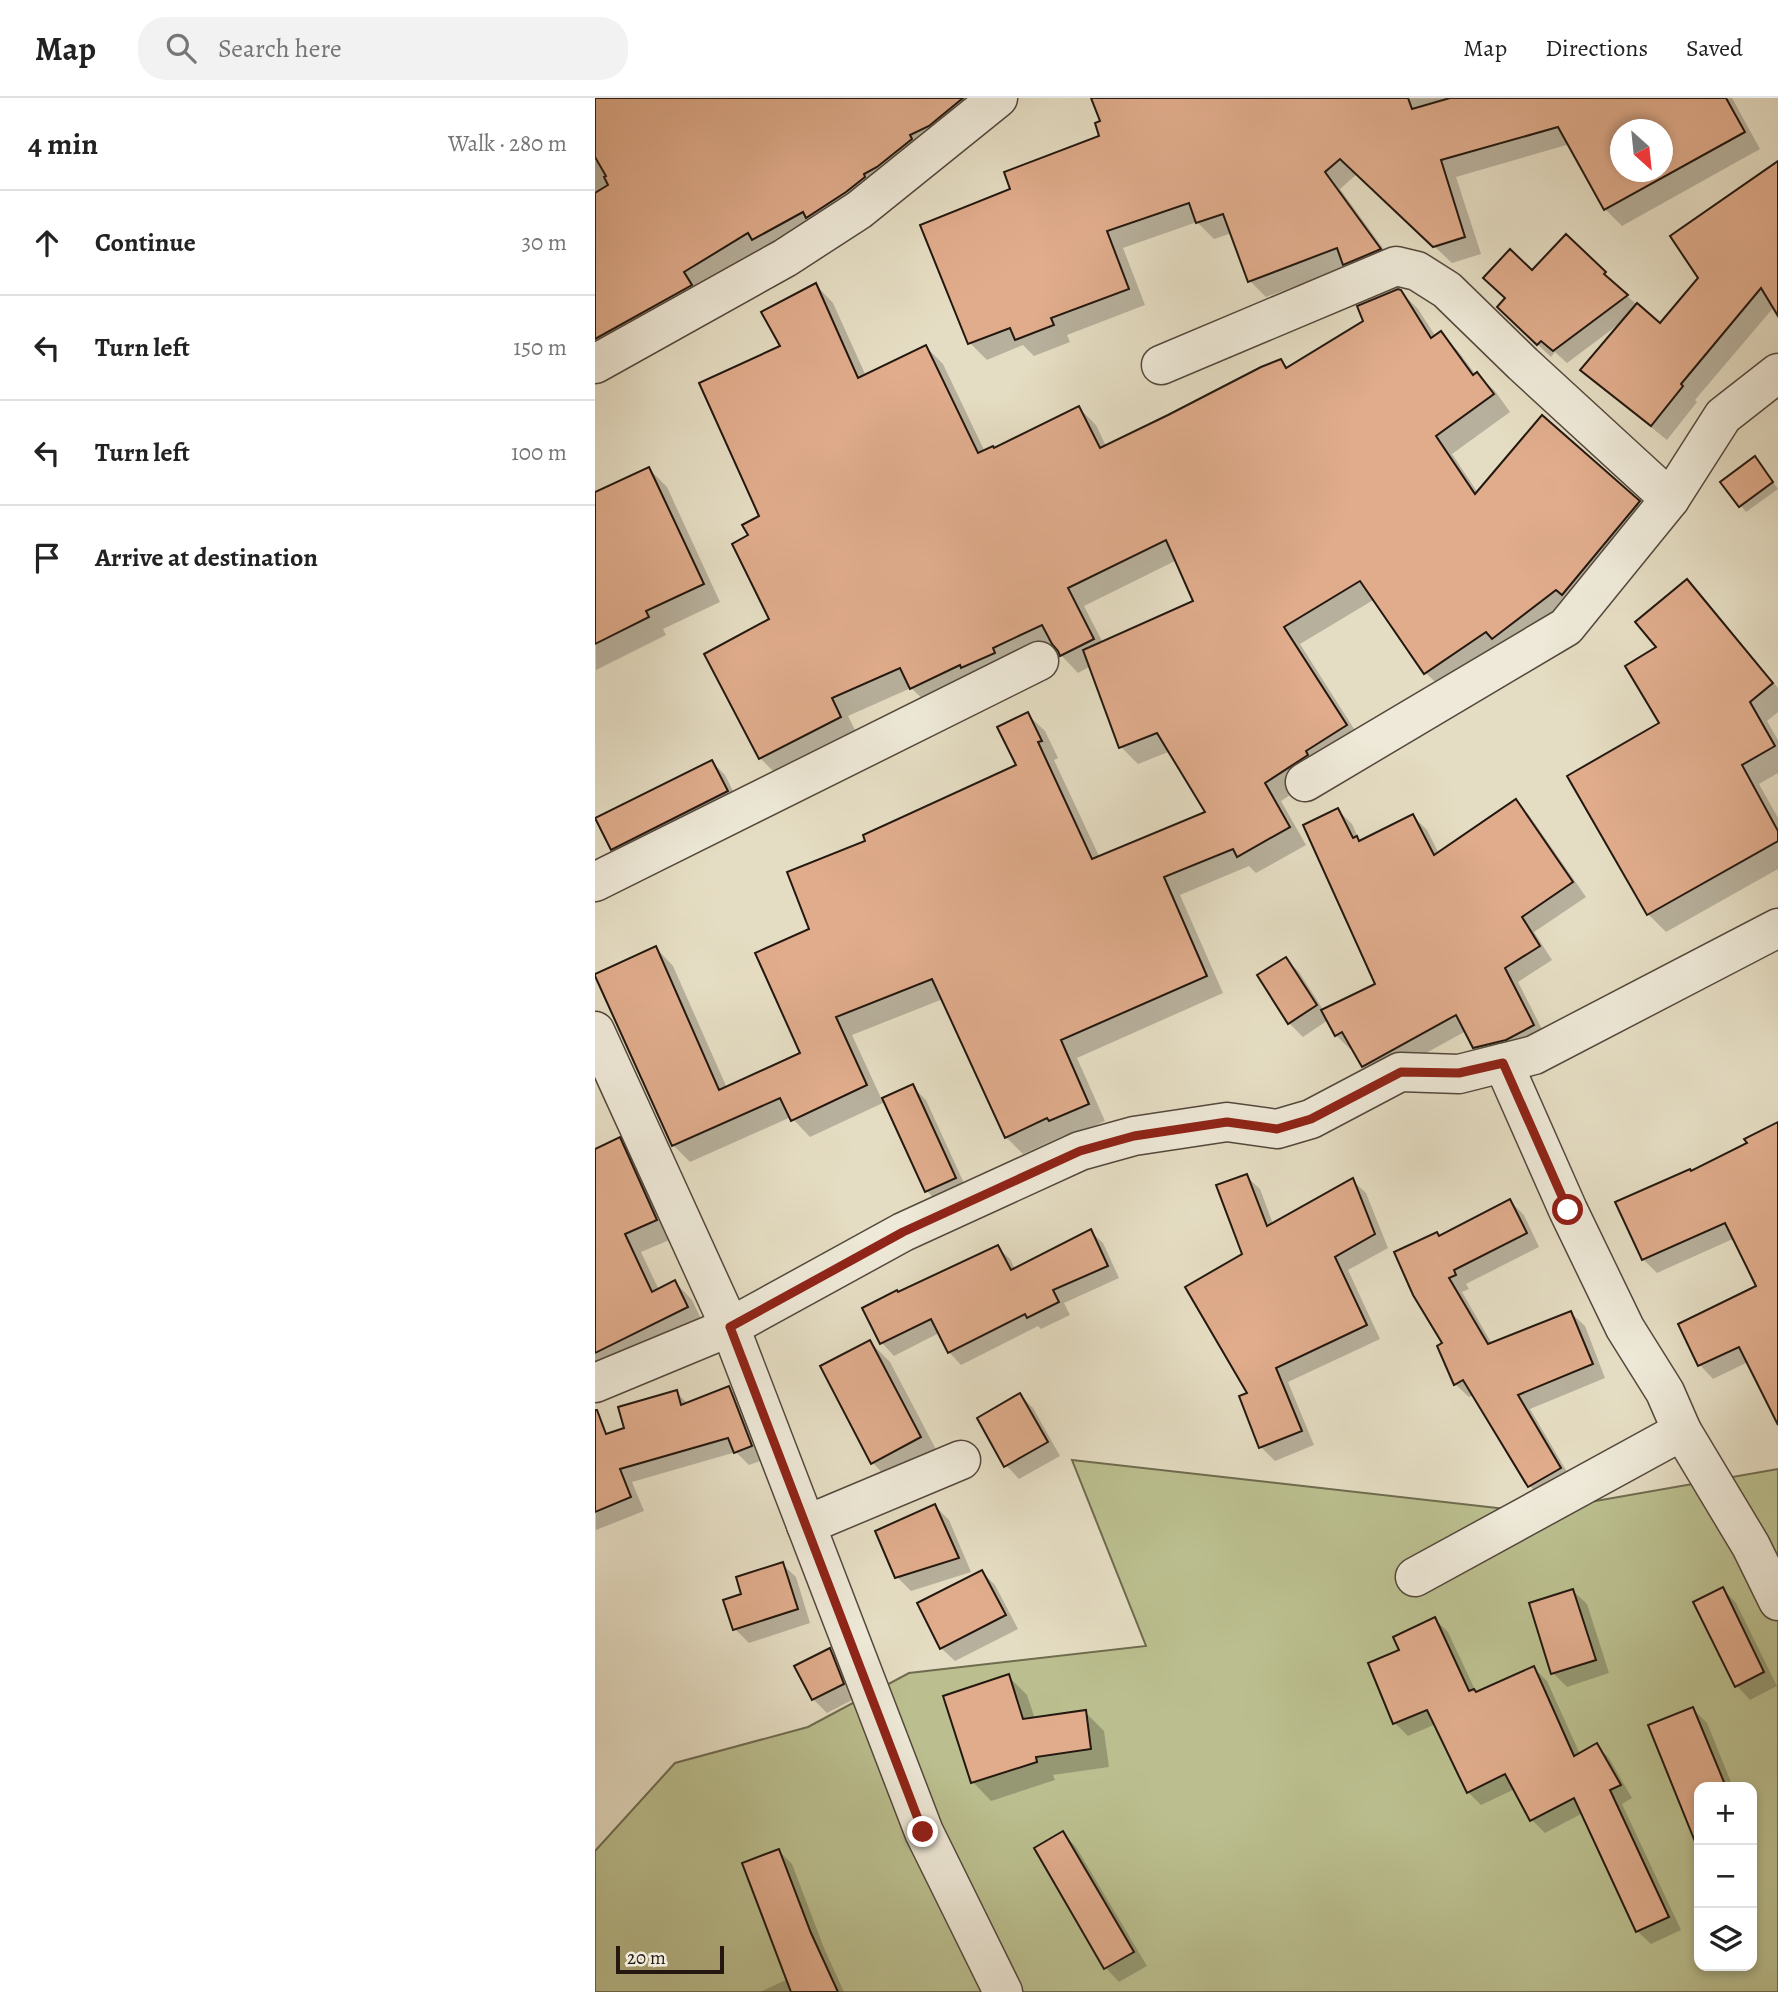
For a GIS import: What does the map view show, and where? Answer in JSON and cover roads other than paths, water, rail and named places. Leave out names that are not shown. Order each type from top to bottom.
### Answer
[{"type":"street","points":[[595,364],[785,258],[859,210],[998,98]]},
{"type":"street","points":[[1161,365],[1396,266],[1417,271],[1447,290],[1670,499]]},
{"type":"street","points":[[1305,782],[1566,627],[1670,499],[1723,416],[1778,373]]},
{"type":"street","points":[[595,882],[1039,661]]},
{"type":"street","points":[[595,1383],[730,1327],[903,1232],[1080,1151],[1134,1136],[1227,1122],[1277,1129],[1311,1119],[1401,1072],[1459,1073],[1534,1055],[1778,928]]},
{"type":"street","points":[[595,1031],[730,1327],[923,1832],[1003,1992]]},
{"type":"street","points":[[1503,1063],[1568,1210],[1626,1328],[1665,1392],[1682,1431],[1751,1546],[1778,1601]]},
{"type":"street","points":[[1415,1577],[1682,1431]]},
{"type":"street","points":[[806,1525],[961,1460]]}]
